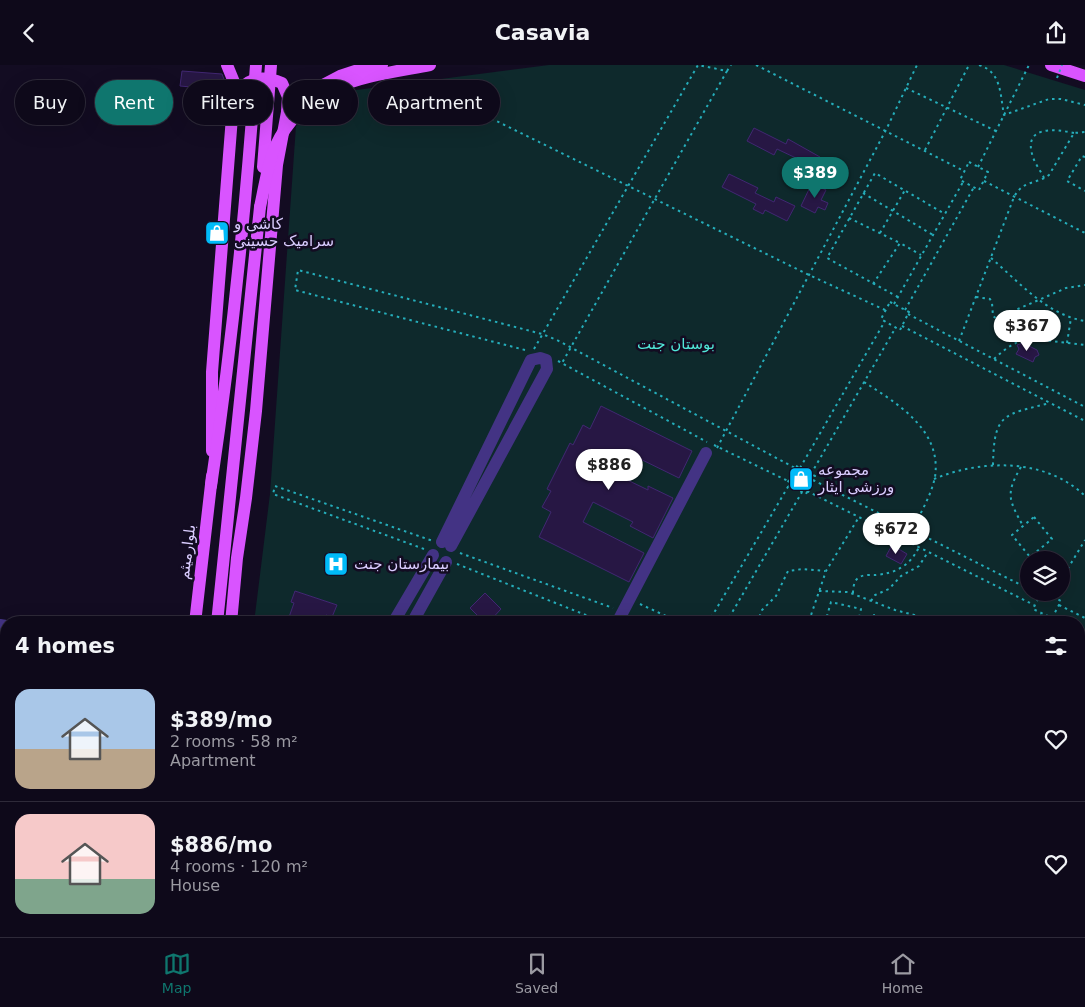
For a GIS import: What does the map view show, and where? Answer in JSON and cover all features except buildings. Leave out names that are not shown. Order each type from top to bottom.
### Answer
[{"type":"main road","points":[[227,65],[233,80]]},
{"type":"main road","points":[[212,486],[248,180],[256,65]]},
{"type":"main road","points":[[218,616],[260,207],[271,65]]},
{"type":"main road","points":[[334,80],[347,74],[382,65]]},
{"type":"main road","points":[[260,207],[274,148],[289,123],[309,103],[334,87],[363,78],[430,65]]},
{"type":"main road","points":[[1051,65],[1085,76]]},
{"type":"main road","points":[[253,80],[260,77],[272,79],[282,83],[283,85]]},
{"type":"main road","points":[[212,486],[212,372],[232,125]]},
{"type":"main road","points":[[232,616],[237,558],[256,411],[276,165],[284,125]]},
{"type":"main road","name":"بلوارمیثم","points":[[196,616],[212,486]]},
{"type":"street","points":[[398,616],[443,551],[547,369],[546,360],[540,357],[531,360],[443,551],[415,616]]},
{"type":"street","points":[[621,616],[712,450]]},
{"type":"path","points":[[532,352],[698,65],[727,71]]},
{"type":"path","points":[[562,363],[731,65]]},
{"type":"path","points":[[756,65],[964,171]]},
{"type":"path","points":[[712,450],[809,275],[886,130],[917,65]]},
{"type":"path","points":[[925,150],[969,65]]},
{"type":"path","points":[[979,65],[989,68],[997,77],[1004,115]]},
{"type":"path","points":[[978,167],[1029,65]]},
{"type":"path","points":[[1057,78],[1062,65]]},
{"type":"path","points":[[906,88],[996,131]]},
{"type":"path","points":[[1004,115],[1049,99],[1061,99],[1085,105]]},
{"type":"path","points":[[500,123],[809,275],[886,310]]},
{"type":"path","points":[[1045,178],[1033,158],[1031,147],[1032,140],[1037,133],[1046,130],[1074,133],[1085,132]]},
{"type":"path","points":[[960,341],[1014,197],[1019,188],[1049,175],[1074,133]]},
{"type":"path","points":[[1085,157],[1082,155],[1067,181],[1085,191]]},
{"type":"path","points":[[969,162],[988,172],[979,190],[960,180],[964,171],[969,162]]},
{"type":"path","points":[[898,297],[827,258],[863,193],[875,173],[945,214]]},
{"type":"path","points":[[984,181],[1085,233]]},
{"type":"path","points":[[894,304],[964,182]]},
{"type":"path","points":[[905,310],[974,187]]},
{"type":"path","points":[[880,233],[905,190]]},
{"type":"path","points":[[863,193],[933,235]]},
{"type":"path","points":[[849,218],[922,255]]},
{"type":"path","points":[[873,283],[900,243]]},
{"type":"path","points":[[991,258],[1056,312],[1085,321]]},
{"type":"path","points":[[1008,323],[1018,309],[1066,288],[1085,285]]},
{"type":"path","points":[[976,297],[990,299],[993,317],[1025,331],[1034,339]]},
{"type":"path","points":[[908,314],[900,329],[880,319],[890,302],[909,312],[908,314],[1085,407]]},
{"type":"path","points":[[1067,343],[1072,318]]},
{"type":"path","points":[[800,468],[884,321]]},
{"type":"path","points":[[902,326],[1085,421]]},
{"type":"path","points":[[811,474],[896,327]]},
{"type":"path","points":[[994,359],[1007,347],[1021,341],[1034,339],[1085,345]]},
{"type":"path","points":[[864,382],[912,416],[927,436],[934,457],[934,479],[912,530]]},
{"type":"path","points":[[993,465],[996,431],[1004,419],[1012,413],[1050,403]]},
{"type":"path","points":[[934,479],[964,469],[993,465],[1021,467],[1052,474],[1064,480],[1085,496]]},
{"type":"path","points":[[712,616],[789,485],[787,484],[796,466],[815,476],[806,494],[789,485]]},
{"type":"path","points":[[1021,467],[1013,481],[1010,492],[1011,501],[1023,526]]},
{"type":"path","points":[[813,480],[1020,584]]},
{"type":"path","points":[[590,616],[443,551],[275,486],[273,494],[443,551],[616,609]]},
{"type":"path","points":[[730,616],[802,491]]},
{"type":"path","points":[[808,491],[1034,605]]},
{"type":"path","points":[[811,616],[826,571],[860,517]]},
{"type":"path","points":[[1034,517],[1052,539],[1030,557],[1012,535],[1023,526],[1034,517]]},
{"type":"path","points":[[1070,565],[1085,540]]},
{"type":"path","points":[[853,594],[856,579],[861,576],[887,573],[902,567],[914,559],[920,547]]},
{"type":"path","points":[[871,601],[875,595],[890,589],[901,576],[919,566],[928,552]]},
{"type":"path","points":[[760,616],[762,610],[776,596],[788,571],[804,569],[826,571]]},
{"type":"path","points":[[819,591],[853,594],[916,616]]},
{"type":"path","points":[[1036,601],[1032,609],[1048,616]]},
{"type":"path","points":[[1053,616],[1061,601]]},
{"type":"path","points":[[636,602],[666,616]]},
{"type":"path","points":[[827,616],[831,602],[861,609],[860,616]]},
{"type":"path","points":[[1059,605],[1081,616]]},
{"type":"green space","name":"بوستان جنت","points":[[549,65],[1004,65],[1085,90],[1085,616],[255,616],[270,494],[296,126],[358,125],[358,90],[368,88],[368,125],[500,125],[500,80],[433,80]]},
{"type":"place","name":"کاشی و سرامیک حسینی","points":[[217,233]]},
{"type":"place","name":"مجموعه ورزشی ایثار","points":[[801,479]]},
{"type":"place","name":"بیمارستان جنت","points":[[336,564]]}]
